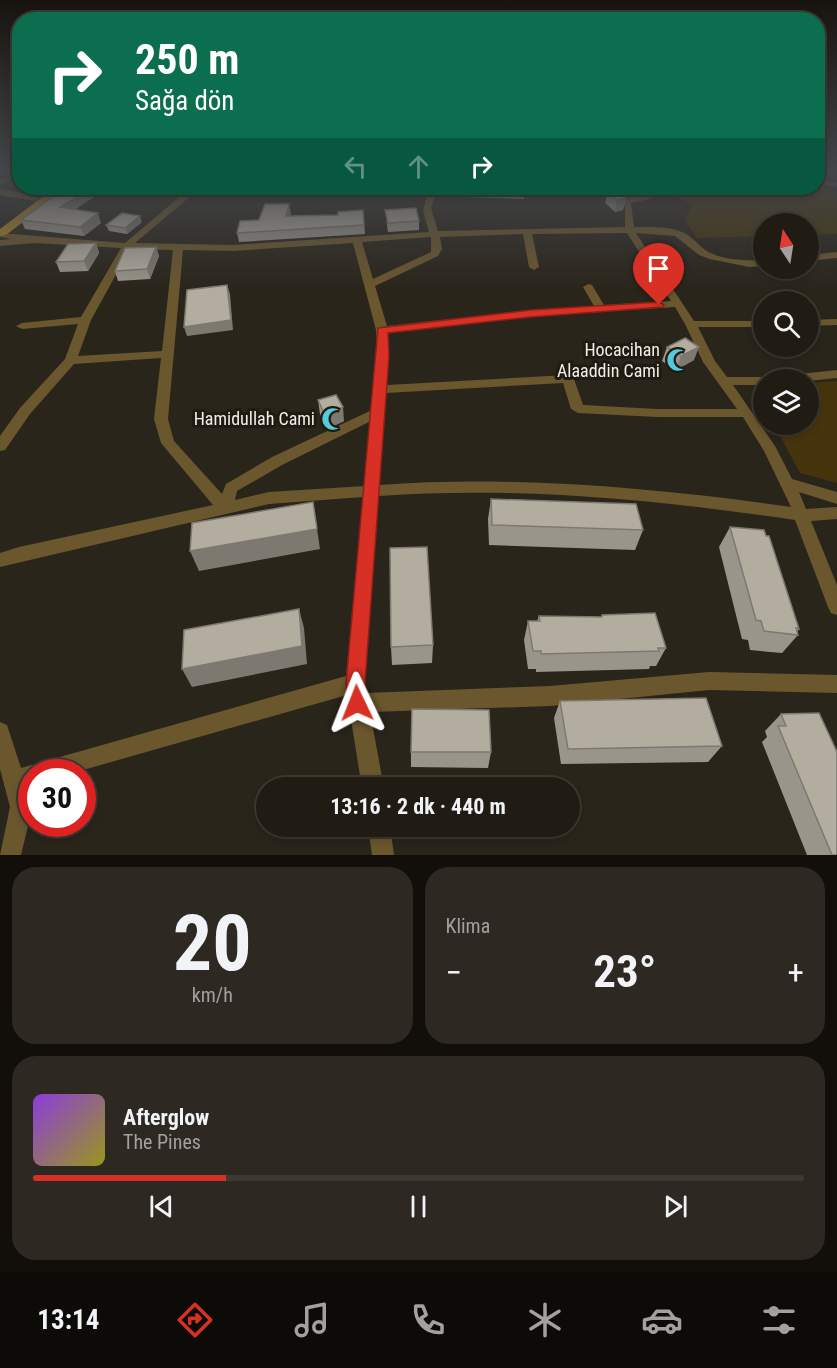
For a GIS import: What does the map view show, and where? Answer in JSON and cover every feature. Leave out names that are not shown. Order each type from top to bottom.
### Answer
[{"type":"main road","points":[[0,220],[16,210]]},
{"type":"main road","points":[[1,236],[33,210]]},
{"type":"street","points":[[0,446],[25,411],[71,360],[85,320],[127,246],[168,210]]},
{"type":"street","points":[[370,284],[435,254],[438,249],[427,210]]},
{"type":"street","points":[[629,210],[630,230],[650,265],[691,324],[709,362],[747,413],[787,483],[802,515],[837,607]]},
{"type":"street","points":[[1,236],[178,248],[357,241],[434,234],[630,230],[677,233],[685,237],[702,253],[753,264]]},
{"type":"street","points":[[527,232],[534,267]]},
{"type":"street","points":[[357,241],[382,330],[383,356],[355,683],[371,777]]},
{"type":"street","points":[[178,248],[161,419],[168,443],[225,508]]},
{"type":"street","points":[[819,257],[837,255]]},
{"type":"street","points":[[588,286],[601,309]]},
{"type":"street","points":[[382,330],[531,313],[678,304]]},
{"type":"street","points":[[22,326],[85,320]]},
{"type":"street","points":[[819,323],[837,322]]},
{"type":"street","points":[[691,324],[753,324]]},
{"type":"street","points":[[71,360],[166,354]]},
{"type":"street","points":[[819,376],[837,374]]},
{"type":"street","points":[[380,389],[568,379],[578,409],[657,413],[747,413]]},
{"type":"street","points":[[722,381],[753,381]]},
{"type":"street","points":[[225,508],[231,488],[277,461],[377,413]]},
{"type":"street","points":[[787,483],[837,498]]},
{"type":"street","points":[[0,560],[31,551],[269,498],[412,488],[578,489],[712,502],[802,515],[837,513]]},
{"type":"street","points":[[357,703],[550,696],[709,681],[837,684]]},
{"type":"street","points":[[87,759],[355,683]]},
{"type":"street","points":[[0,732],[18,770]]},
{"type":"street","points":[[10,855],[18,820]]},
{"type":"street","points":[[381,837],[383,855]]},
{"type":"shaded area","points":[[690,210],[837,210],[837,234],[819,235],[819,213],[753,213],[753,236],[697,238],[685,220]]},
{"type":"shaded area","points":[[837,381],[837,483],[800,473],[779,435],[819,435],[819,382]]},
{"type":"building","points":[[35,210],[78,210],[98,213],[80,227],[21,220]]},
{"type":"building","points":[[263,210],[288,210],[286,216],[338,215],[338,212],[363,210],[364,225],[237,233],[240,221],[259,220]]},
{"type":"building","points":[[385,210],[416,210],[419,221],[388,223]]},
{"type":"building","points":[[122,213],[140,216],[125,228],[106,225]]},
{"type":"building","points":[[96,243],[84,261],[56,262],[68,244]]},
{"type":"building","points":[[156,247],[147,269],[115,271],[125,248]]},
{"type":"building","points":[[227,285],[231,320],[184,327],[187,290]]},
{"type":"building","points":[[685,338],[699,347],[681,356],[667,347]]},
{"type":"building","points":[[336,395],[343,407],[325,415],[318,400]]},
{"type":"building","points":[[491,499],[636,504],[643,530],[492,525]]},
{"type":"building","points":[[313,502],[317,529],[190,551],[192,523]]},
{"type":"building","points":[[730,527],[764,530],[766,536],[769,536],[799,629],[796,628],[798,635],[764,631],[761,621],[756,620]]},
{"type":"building","points":[[427,547],[433,645],[391,647],[390,548]]},
{"type":"building","points":[[299,609],[302,646],[182,669],[184,630]]},
{"type":"building","points":[[655,613],[666,648],[658,648],[659,651],[541,654],[541,651],[533,651],[528,621],[540,621],[539,616],[602,617],[602,615]]},
{"type":"building","points":[[706,698],[722,746],[568,749],[560,701]]},
{"type":"building","points":[[412,709],[489,710],[491,752],[411,752]]},
{"type":"building","points":[[819,713],[837,752],[837,855],[832,855],[778,726],[786,726],[781,714]]},
{"type":"place","name":"Hocacihan Alaaddin Cami","points":[[678,360]]},
{"type":"place","name":"Hamidullah Cami","points":[[333,419]]},
{"type":"route","points":[[357,703],[355,683],[383,356],[382,330],[531,313],[659,305]]}]
